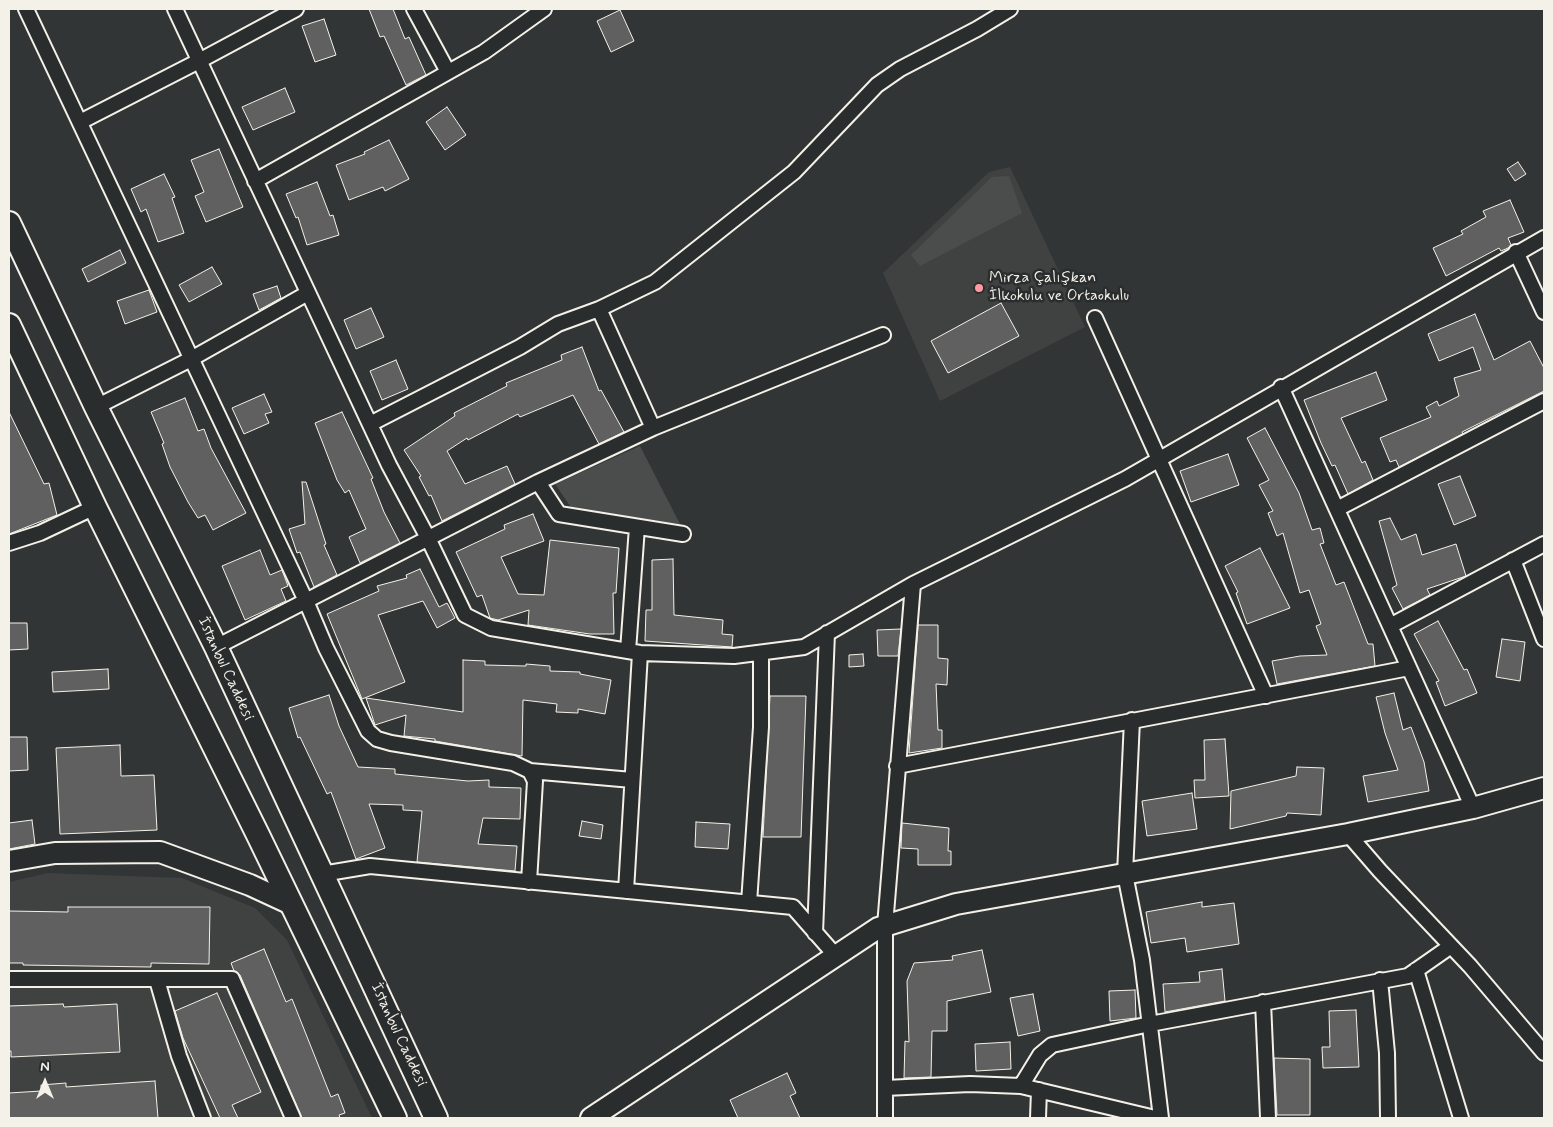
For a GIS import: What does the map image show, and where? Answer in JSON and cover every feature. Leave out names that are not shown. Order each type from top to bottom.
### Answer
[{"type":"main road","name":"İstanbul Caddesi","points":[[9,223],[96,407],[216,647],[436,1118]]},
{"type":"main road","points":[[9,325],[95,507],[395,1118]]},
{"type":"street","points":[[26,9],[306,601],[326,648],[368,731],[377,739],[391,743],[513,762],[530,771],[632,780]]},
{"type":"street","points":[[175,9],[389,465],[428,538],[465,614],[491,628],[634,652],[734,656],[804,647],[913,584],[1125,479],[1281,387],[1516,252],[1544,238]]},
{"type":"street","points":[[80,122],[296,9]]},
{"type":"street","points":[[414,9],[448,72]]},
{"type":"street","points":[[255,181],[484,52],[544,9]]},
{"type":"street","points":[[370,424],[520,347],[558,324],[599,309],[654,282],[794,172],[877,85],[900,69],[1010,9]]},
{"type":"street","points":[[1516,252],[1544,312]]},
{"type":"street","points":[[96,407],[191,359],[308,293]]},
{"type":"street","points":[[599,309],[653,428]]},
{"type":"street","points":[[1095,318],[1160,458],[1266,696]]},
{"type":"street","points":[[216,647],[538,482],[653,428],[883,335]]},
{"type":"street","points":[[1281,387],[1473,808]]},
{"type":"street","points":[[1337,509],[1544,401]]},
{"type":"street","points":[[538,482],[559,514],[682,534]]},
{"type":"street","points":[[9,543],[40,533],[95,507]]},
{"type":"street","points":[[626,891],[632,780],[637,526]]},
{"type":"street","points":[[1390,626],[1544,544]]},
{"type":"street","points":[[1513,560],[1541,621],[1544,639]]},
{"type":"street","points":[[885,1118],[885,926],[913,584]]},
{"type":"street","points":[[815,932],[827,634]]},
{"type":"street","points":[[749,903],[762,727],[762,653]]},
{"type":"street","points":[[897,766],[1409,668]]},
{"type":"street","points":[[1132,720],[1126,874],[1142,960],[1161,1118]]},
{"type":"street","points":[[528,882],[535,781],[530,771]]},
{"type":"street","points":[[591,1118],[878,928],[956,904],[1348,834],[1473,808],[1544,788]]},
{"type":"street","points":[[1348,834],[1451,946],[1544,1053]]},
{"type":"street","points":[[9,861],[55,853],[160,852],[250,885],[291,904]]},
{"type":"street","points":[[322,874],[370,866],[793,907],[836,956]]},
{"type":"street","points":[[1021,1086],[1040,1055],[1052,1045],[1262,1002],[1408,976],[1451,946]]},
{"type":"street","points":[[1416,970],[1462,1118]]},
{"type":"street","points":[[9,979],[232,979],[293,1118]]},
{"type":"street","points":[[157,980],[179,1056],[203,1118]]},
{"type":"street","points":[[1380,980],[1387,1052],[1388,1118]]},
{"type":"street","points":[[1262,1002],[1268,1118]]},
{"type":"street","points":[[885,1088],[970,1084],[1021,1086],[1155,1118]]},
{"type":"street","points":[[1038,1118],[1039,1090]]},
{"type":"shaded area","name":"Mirza Çalışkan İlkokulu ve Ortaokulu","points":[[1010,167],[1085,327],[940,401],[883,273],[989,172]]},
{"type":"shaded area","points":[[1009,176],[1022,213],[920,266],[911,255],[992,177]]},
{"type":"shaded area","points":[[640,446],[680,524],[572,509],[555,484]]},
{"type":"shaded area","points":[[48,873],[182,878],[255,908],[287,940],[372,1118],[9,1118],[9,882]]},
{"type":"building","points":[[369,9],[393,9],[405,39],[409,37],[426,75],[406,85],[384,36],[380,37]]},
{"type":"building","points":[[620,10],[634,41],[611,52],[597,21]]},
{"type":"building","points":[[324,19],[336,55],[315,62],[302,26]]},
{"type":"building","points":[[285,88],[295,112],[253,130],[242,107]]},
{"type":"building","points":[[447,107],[466,135],[445,150],[426,122]]},
{"type":"building","points":[[389,140],[409,179],[385,191],[383,187],[349,200],[336,165],[365,154],[364,152]]},
{"type":"building","points":[[219,149],[243,207],[206,222],[195,196],[204,192],[191,160]]},
{"type":"building","points":[[1518,162],[1526,174],[1515,181],[1507,169]]},
{"type":"building","points":[[164,174],[175,197],[172,198],[184,233],[158,242],[146,209],[141,212],[131,189]]},
{"type":"building","points":[[317,182],[330,216],[333,215],[339,235],[307,245],[298,217],[296,218],[286,194]]},
{"type":"building","points":[[1510,200],[1524,232],[1508,238],[1511,245],[1508,248],[1501,251],[1499,248],[1446,276],[1433,248],[1463,234],[1461,231],[1486,217],[1483,211]]},
{"type":"building","points":[[120,250],[126,263],[88,282],[82,269]]},
{"type":"building","points":[[212,267],[222,284],[189,302],[179,285]]},
{"type":"building","points":[[277,286],[281,298],[259,310],[253,294]]},
{"type":"building","points":[[149,290],[157,312],[125,324],[117,301]]},
{"type":"building","points":[[1001,303],[1019,336],[948,373],[931,341]]},
{"type":"building","points":[[371,308],[384,337],[356,349],[344,320]]},
{"type":"building","points":[[1475,314],[1494,360],[1530,341],[1544,368],[1544,391],[1462,432],[1463,434],[1399,467],[1396,460],[1390,462],[1380,438],[1431,417],[1426,407],[1437,401],[1439,406],[1459,396],[1454,378],[1481,370],[1473,347],[1439,361],[1428,334]]},
{"type":"building","points":[[582,347],[599,391],[601,390],[624,432],[599,444],[573,395],[520,417],[518,414],[468,440],[467,438],[447,451],[465,484],[507,466],[515,484],[442,521],[431,495],[429,496],[419,477],[421,476],[404,450],[455,416],[454,413],[507,386],[506,383],[562,360],[561,355]]},
{"type":"building","points":[[396,360],[408,389],[382,400],[370,371]]},
{"type":"building","points":[[1376,372],[1387,400],[1341,418],[1362,463],[1365,461],[1373,480],[1348,494],[1335,465],[1332,466],[1321,443],[1304,400]]},
{"type":"building","points":[[264,394],[272,412],[265,414],[269,423],[244,434],[232,408]]},
{"type":"building","points":[[185,398],[198,431],[204,429],[211,448],[246,513],[213,530],[205,515],[198,518],[188,502],[170,467],[162,444],[164,443],[151,412]]},
{"type":"building","points":[[9,412],[44,484],[49,483],[57,515],[9,534]]},
{"type":"building","points":[[342,412],[373,478],[371,479],[384,512],[400,543],[360,563],[349,537],[366,529],[349,490],[345,493],[337,480],[315,423]]},
{"type":"building","points":[[1265,428],[1299,493],[1312,530],[1320,528],[1324,543],[1320,544],[1336,585],[1344,582],[1368,644],[1373,644],[1375,666],[1277,684],[1272,661],[1300,656],[1327,655],[1316,626],[1321,624],[1309,590],[1300,593],[1283,533],[1277,536],[1268,513],[1273,511],[1259,485],[1269,480],[1247,438]]},
{"type":"building","points":[[1228,454],[1239,485],[1191,502],[1180,471]]},
{"type":"building","points":[[1460,476],[1476,516],[1454,525],[1438,484]]},
{"type":"building","points":[[302,482],[306,482],[326,544],[324,545],[337,575],[314,587],[300,552],[297,553],[289,529],[305,524]]},
{"type":"building","points":[[533,514],[544,541],[501,557],[518,594],[544,595],[550,540],[619,548],[616,593],[613,593],[614,634],[590,634],[528,625],[529,610],[498,620],[490,618],[482,595],[477,597],[456,552],[505,529],[504,525]]},
{"type":"building","points":[[1390,518],[1401,540],[1416,534],[1422,555],[1456,544],[1466,576],[1427,589],[1430,595],[1403,609],[1392,588],[1397,585],[1379,521]]},
{"type":"building","points":[[1260,548],[1290,608],[1247,624],[1236,593],[1238,592],[1225,566]]},
{"type":"building","points":[[260,550],[270,575],[282,570],[288,586],[281,589],[286,601],[245,620],[222,566]]},
{"type":"building","points":[[673,559],[674,615],[723,620],[722,634],[733,635],[732,647],[645,641],[646,610],[652,610],[652,560]]},
{"type":"building","points":[[420,569],[439,607],[447,603],[455,618],[437,628],[423,601],[378,615],[405,682],[362,699],[327,614],[379,591],[377,586],[407,578],[406,575]]},
{"type":"building","points":[[1438,621],[1464,670],[1467,669],[1477,693],[1445,706],[1436,682],[1439,681],[1414,634]]},
{"type":"building","points":[[9,623],[27,623],[28,649],[9,650]]},
{"type":"building","points":[[918,625],[938,625],[938,658],[948,659],[947,685],[936,684],[938,730],[942,730],[942,748],[909,753]]},
{"type":"building","points":[[901,629],[898,656],[878,656],[877,630]]},
{"type":"building","points":[[1502,639],[1525,642],[1520,681],[1496,677]]},
{"type":"building","points":[[863,654],[864,666],[849,667],[849,655]]},
{"type":"building","points":[[463,660],[485,661],[485,665],[526,666],[526,664],[550,666],[550,671],[580,672],[580,674],[611,680],[605,714],[578,709],[578,713],[556,712],[557,704],[523,700],[522,756],[435,741],[435,739],[404,736],[406,715],[375,725],[366,698],[463,712]]},
{"type":"building","points":[[108,669],[109,689],[53,692],[52,672]]},
{"type":"building","points":[[1394,693],[1403,730],[1411,727],[1424,762],[1429,791],[1368,802],[1363,776],[1398,770],[1385,733],[1376,697]]},
{"type":"building","points":[[329,695],[339,726],[358,767],[395,769],[395,774],[468,781],[489,780],[489,787],[521,788],[520,819],[483,818],[478,844],[517,846],[515,871],[417,862],[422,811],[403,810],[403,805],[369,804],[385,848],[356,859],[331,792],[327,794],[300,737],[298,738],[289,708]]},
{"type":"building","points":[[770,696],[806,696],[801,837],[763,837]]},
{"type":"building","points":[[9,737],[27,737],[28,770],[9,771]]},
{"type":"building","points":[[1225,739],[1229,796],[1195,798],[1194,780],[1205,780],[1204,740]]},
{"type":"building","points":[[120,745],[121,776],[154,775],[157,830],[60,834],[56,748]]},
{"type":"building","points":[[1297,767],[1324,768],[1321,815],[1287,813],[1286,816],[1230,829],[1231,791],[1296,776]]},
{"type":"building","points":[[1192,793],[1197,829],[1147,836],[1142,801]]},
{"type":"building","points":[[32,820],[35,844],[9,849],[9,823]]},
{"type":"building","points":[[582,821],[603,825],[601,839],[579,836]]},
{"type":"building","points":[[696,822],[730,824],[728,849],[695,847]]},
{"type":"building","points":[[902,823],[949,828],[948,851],[951,851],[951,865],[918,865],[918,849],[901,848]]},
{"type":"building","points":[[1202,902],[1202,907],[1234,903],[1239,944],[1187,952],[1185,938],[1151,943],[1146,912]]},
{"type":"building","points":[[68,907],[210,907],[209,964],[151,963],[151,967],[23,965],[23,963],[9,963],[9,911],[68,912]]},
{"type":"building","points":[[264,949],[286,1002],[292,999],[331,1097],[338,1094],[345,1113],[339,1115],[340,1118],[302,1118],[240,975],[234,971],[231,963]]},
{"type":"building","points":[[982,950],[991,992],[947,1001],[947,1031],[932,1031],[931,1077],[904,1078],[905,1041],[909,1042],[907,981],[914,963],[953,960],[952,956]]},
{"type":"building","points":[[1222,969],[1225,1001],[1165,1012],[1163,984],[1200,982],[1199,972]]},
{"type":"building","points":[[1135,990],[1136,1018],[1110,1021],[1109,991]]},
{"type":"building","points":[[217,993],[261,1092],[232,1105],[238,1118],[220,1118],[183,1038],[175,1011]]},
{"type":"building","points":[[1033,994],[1040,1031],[1018,1036],[1010,998]]},
{"type":"building","points":[[63,1004],[64,1007],[117,1004],[120,1052],[11,1057],[11,1051],[9,1051],[9,1006]]},
{"type":"building","points":[[1356,1010],[1359,1067],[1323,1068],[1322,1047],[1330,1047],[1329,1011]]},
{"type":"building","points":[[1010,1042],[1011,1069],[976,1071],[975,1044]]},
{"type":"building","points":[[1274,1058],[1310,1059],[1310,1115],[1277,1115]]},
{"type":"building","points":[[787,1073],[796,1093],[790,1096],[800,1118],[738,1118],[730,1100]]},
{"type":"building","points":[[155,1081],[158,1118],[9,1118],[9,1093],[41,1091],[41,1085],[66,1083],[66,1087]]},
{"type":"place","name":"Mirza Çalışkan İlkokulu ve Ortaokulu","points":[[979,288]]}]
